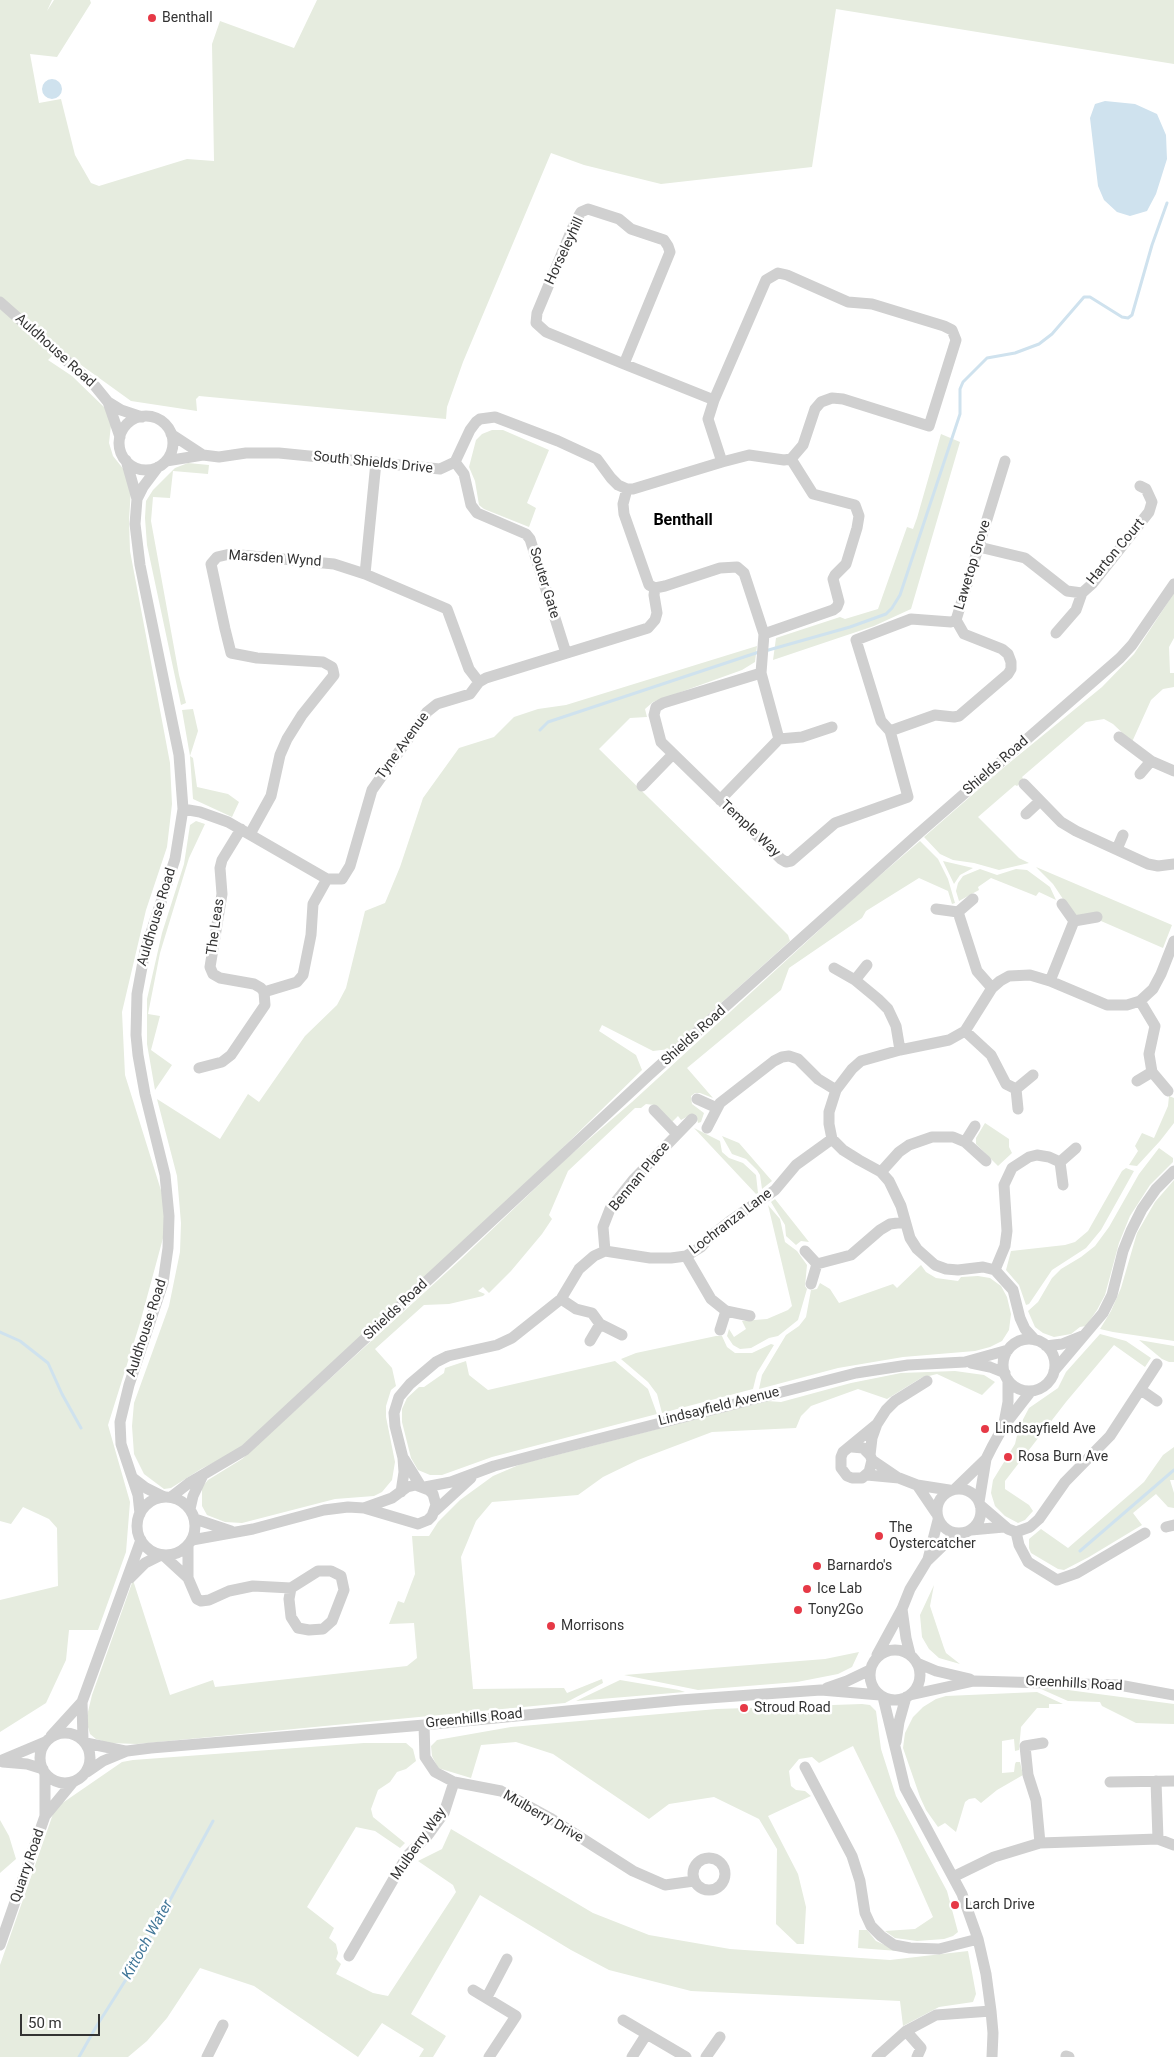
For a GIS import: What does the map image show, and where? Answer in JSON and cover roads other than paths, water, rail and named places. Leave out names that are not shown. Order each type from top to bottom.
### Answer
[{"type":"street","name":"Horseleyhill","points":[[624,364],[670,252],[664,240],[631,229],[620,219],[588,209],[581,212],[575,222],[537,313],[536,322],[546,332],[624,364],[714,400]]},
{"type":"street","points":[[455,462],[470,430],[476,422],[480,419],[494,416],[558,440],[597,459],[611,478],[627,490],[651,485],[722,462],[749,456],[791,459],[803,445],[816,409],[821,402],[832,398],[843,399],[929,426],[956,340],[952,330],[872,304],[848,302],[787,275],[778,273],[766,280],[714,400],[708,419],[722,462]]},
{"type":"street","name":"Auldhouse Road","points":[[0,302],[95,386],[108,402],[120,437]]},
{"type":"street","name":"Auldhouse Road","points":[[108,402],[122,410],[142,417]]},
{"type":"street","points":[[142,417],[159,419],[166,424],[171,434],[173,448],[162,464],[140,469],[126,460],[121,452],[120,437],[126,425],[142,417]]},
{"type":"street","points":[[171,434],[203,455]]},
{"type":"street","name":"South Shields Drive","points":[[162,464],[203,455],[219,457],[246,453],[279,454],[440,469],[455,462]]},
{"type":"street","points":[[764,634],[834,610],[837,607],[839,602],[834,579],[835,575],[846,564],[859,516],[855,505],[813,494],[791,459]]},
{"type":"street","name":"Auldhouse Road","points":[[126,460],[137,499],[136,539],[181,765],[183,809],[175,859],[145,951],[137,994],[136,1035],[138,1055],[145,1094],[165,1175],[169,1216],[168,1248],[163,1283],[128,1385],[120,1422],[123,1451],[138,1495],[140,1514]]},
{"type":"street","name":"Lawetop Grove","points":[[890,731],[881,721],[856,640],[911,619],[951,622],[956,620],[1005,461]]},
{"type":"street","points":[[376,462],[365,574],[447,609],[469,669],[479,682]]},
{"type":"street","name":"Souter Gate","points":[[455,462],[464,474],[471,505],[477,512],[526,534],[530,539],[566,653]]},
{"type":"street","name":"Auldhouse Road","points":[[137,499],[143,487],[162,464]]},
{"type":"street","name":"Harton Court","points":[[1056,633],[1076,610],[1082,593],[1092,584],[1149,512],[1152,502],[1146,489],[1140,486]]},
{"type":"street","points":[[627,490],[624,514],[649,585],[655,588],[666,586],[720,568],[737,567],[744,573],[764,634],[761,673],[779,739]]},
{"type":"street","name":"Harton Court","points":[[979,547],[1025,558],[1067,591],[1082,593]]},
{"type":"street","name":"Marsden Wynd","points":[[245,831],[271,796],[280,755],[287,739],[302,715],[334,674],[332,667],[323,662],[263,658],[232,653],[211,564],[217,557],[230,554],[334,564],[365,574]]},
{"type":"street","name":"Shields Road","points":[[168,1497],[188,1483],[245,1450],[649,1075],[781,959],[918,834],[1120,658],[1132,645],[1174,584]]},
{"type":"street","name":"Tyne Avenue","points":[[327,879],[342,879],[346,874],[350,866],[369,796],[382,774],[427,712],[437,704],[470,694],[479,682],[486,678],[648,628],[655,620],[657,613],[654,595],[655,588]]},
{"type":"street","points":[[890,731],[936,715],[958,716],[1008,674],[1011,669],[1008,654],[1002,649],[964,634],[956,620]]},
{"type":"street","name":"Temple Way","points":[[761,673],[663,703],[656,707],[654,715],[661,742],[786,862],[791,861],[835,823],[908,797],[890,731]]},
{"type":"street","points":[[720,800],[779,739],[802,736],[832,728]]},
{"type":"street","points":[[1120,737],[1151,761],[1174,771]]},
{"type":"street","points":[[642,786],[673,754]]},
{"type":"street","points":[[1140,774],[1151,761]]},
{"type":"street","points":[[1024,784],[1061,822],[1076,831],[1148,864],[1158,866],[1174,864]]},
{"type":"street","points":[[1026,814],[1040,801]]},
{"type":"street","points":[[183,809],[200,812],[228,822],[327,879],[313,904],[311,935],[303,975],[297,982],[264,992],[265,1005],[231,1056],[222,1062],[198,1068]]},
{"type":"street","name":"The Leas","points":[[245,831],[222,860],[220,868],[222,894],[210,967],[215,976],[254,984],[264,992]]},
{"type":"street","points":[[1117,849],[1123,834]]},
{"type":"street","points":[[936,909],[958,912],[973,899]]},
{"type":"street","points":[[1062,904],[1074,921]]},
{"type":"street","points":[[958,912],[977,971],[992,988]]},
{"type":"street","points":[[1074,921],[1097,917]]},
{"type":"street","points":[[1050,981],[1074,921]]},
{"type":"street","points":[[1054,1371],[1053,1355],[1025,1329],[1020,1318],[1013,1290],[996,1270],[975,1267],[958,1270],[935,1265],[916,1249],[910,1238],[897,1195],[889,1181],[881,1172],[844,1150],[832,1139],[828,1112],[836,1090],[852,1069],[861,1061],[900,1050],[949,1040],[965,1031],[992,988],[1000,981],[1019,974],[1030,975],[1050,981],[1107,1005],[1127,1005],[1140,1001],[1153,990],[1174,940]]},
{"type":"street","points":[[855,980],[866,965]]},
{"type":"street","points":[[834,968],[855,980],[888,1009],[896,1026],[900,1050]]},
{"type":"street","points":[[1140,1001],[1155,1026],[1149,1054],[1152,1072],[1168,1091]]},
{"type":"street","points":[[965,1031],[991,1055],[1006,1084],[1016,1089]]},
{"type":"street","points":[[707,1128],[720,1103],[774,1061],[789,1056],[798,1059],[818,1079],[836,1090]]},
{"type":"street","points":[[1137,1081],[1152,1072]]},
{"type":"street","points":[[1016,1089],[1033,1075]]},
{"type":"street","points":[[1016,1089],[1018,1109]]},
{"type":"street","points":[[697,1099],[717,1108]]},
{"type":"street","name":"Bennan Place","points":[[654,1110],[677,1134]]},
{"type":"street","name":"Bennan Place","points":[[606,1251],[603,1227],[610,1210],[634,1179],[692,1119]]},
{"type":"street","points":[[965,1142],[975,1126]]},
{"type":"street","points":[[881,1172],[899,1152],[923,1140],[944,1136],[965,1142],[986,1160]]},
{"type":"street","name":"Lochranza Lane","points":[[606,1251],[650,1258],[686,1256],[701,1247],[710,1236],[775,1190],[796,1165],[832,1139]]},
{"type":"street","points":[[1060,1162],[1076,1148]]},
{"type":"street","points":[[996,1270],[1005,1246],[1007,1231],[1004,1185],[1012,1168],[1029,1157],[1037,1156],[1049,1157],[1060,1162]]},
{"type":"street","points":[[1060,1162],[1063,1184]]},
{"type":"street","points":[[1006,1377],[1014,1386],[1022,1390],[1031,1391],[1046,1385],[1054,1371],[1103,1313],[1112,1295],[1130,1231],[1156,1189],[1174,1171]]},
{"type":"street","points":[[817,1264],[850,1255],[890,1224],[905,1222]]},
{"type":"street","points":[[407,1522],[402,1519],[397,1509],[397,1499],[404,1472],[403,1458],[395,1426],[394,1413],[398,1397],[436,1362],[448,1356],[497,1345],[512,1338],[561,1299],[579,1269],[586,1262],[606,1251]]},
{"type":"street","points":[[805,1251],[817,1264]]},
{"type":"street","points":[[686,1256],[711,1300],[726,1311],[750,1316]]},
{"type":"street","points":[[812,1284],[817,1264]]},
{"type":"street","points":[[561,1299],[576,1309],[592,1313],[600,1324],[622,1335]]},
{"type":"street","points":[[720,1330],[726,1311]]},
{"type":"street","points":[[1003,1427],[1008,1402],[1003,1363],[1011,1347],[1020,1318]]},
{"type":"street","points":[[590,1342],[600,1324]]},
{"type":"street","points":[[1011,1347],[1025,1340],[1040,1343],[1072,1341],[1086,1335]]},
{"type":"street","name":"Lindsayfield Avenue","points":[[965,1362],[1011,1347]]},
{"type":"street","name":"Lindsayfield Avenue","points":[[190,1543],[324,1510],[364,1508],[400,1493],[411,1486],[451,1482],[494,1466],[856,1373],[908,1365],[965,1362],[990,1367],[1006,1377]]},
{"type":"street","points":[[867,1475],[898,1478],[917,1485],[968,1490],[1004,1527],[1016,1532],[1030,1527],[1039,1519],[1065,1482],[1110,1436],[1157,1364]]},
{"type":"street","points":[[876,1424],[872,1438],[871,1468],[867,1475],[862,1478],[847,1476],[840,1468],[841,1457],[847,1449],[852,1447],[876,1424],[895,1401],[927,1381]]},
{"type":"street","points":[[1141,1390],[1157,1402]]},
{"type":"street","points":[[971,1530],[980,1518],[980,1503],[986,1459],[1003,1427],[1031,1391]]},
{"type":"street","points":[[852,1447],[863,1448],[871,1457],[898,1478]]},
{"type":"street","points":[[403,1458],[423,1486],[433,1494],[436,1505],[435,1511]]},
{"type":"street","points":[[927,1561],[940,1499],[986,1459]]},
{"type":"street","name":"Lindsayfield Avenue","points":[[364,1508],[407,1522],[423,1523],[476,1474]]},
{"type":"street","points":[[124,1585],[145,1563],[162,1555],[177,1553],[190,1543],[195,1534],[192,1514],[193,1496],[202,1475]]},
{"type":"street","points":[[133,1478],[146,1488],[180,1500],[192,1514]]},
{"type":"street","points":[[917,1485],[943,1527],[956,1533]]},
{"type":"street","points":[[168,1497],[152,1501],[144,1507],[140,1514],[138,1532],[146,1547],[162,1555],[188,1578],[197,1598],[201,1601],[209,1600],[229,1591],[253,1586],[291,1588],[318,1571],[331,1571],[340,1576],[344,1590],[332,1621],[323,1628],[309,1630],[298,1628],[291,1617],[289,1599],[291,1588]]},
{"type":"street","name":"Lindsayfield Avenue","points":[[192,1514],[234,1532]]},
{"type":"street","points":[[908,1696],[895,1700],[881,1696],[874,1689],[870,1680],[873,1664],[902,1609],[910,1589],[927,1561],[956,1533],[1004,1527]]},
{"type":"street","points":[[1016,1532],[1019,1545],[1028,1562],[1057,1580],[1078,1573],[1145,1534]]},
{"type":"street","points":[[84,1741],[68,1732],[0,1761],[27,1764],[44,1771],[57,1782],[73,1782],[81,1778],[86,1772],[90,1764],[91,1755],[84,1741],[82,1702],[141,1540]]},
{"type":"street","points":[[188,1578],[190,1543]]},
{"type":"street","points":[[895,1746],[899,1722],[908,1696],[919,1683],[921,1676],[906,1638],[902,1609]]},
{"type":"street","points":[[873,1664],[880,1654],[894,1649],[914,1658]]},
{"type":"street","name":"Greenhills Road","points":[[914,1658],[936,1671],[974,1680],[1119,1685],[1174,1696]]},
{"type":"street","name":"Greenhills Road","points":[[820,1690],[847,1682],[873,1664]]},
{"type":"street","name":"Greenhills Road","points":[[908,1696],[974,1680]]},
{"type":"street","name":"Greenhills Road","points":[[86,1772],[103,1761],[127,1751],[680,1700],[820,1690],[881,1696]]},
{"type":"street","points":[[881,1696],[905,1788],[962,1894],[978,1939],[986,1974],[991,2010],[993,2033],[992,2057]]},
{"type":"street","points":[[44,1771],[40,1757],[48,1739],[82,1702]]},
{"type":"street","name":"Mulberry Drive","points":[[424,1725],[425,1757],[435,1772],[454,1782],[501,1791],[550,1818],[633,1871],[664,1885],[694,1881]]},
{"type":"street","name":"Greenhills Road","points":[[84,1741],[127,1751]]},
{"type":"street","points":[[1040,1843],[1036,1800],[1028,1774],[1025,1746],[1043,1743]]},
{"type":"street","points":[[805,1767],[852,1856],[860,1881],[865,1913],[871,1926],[881,1936],[894,1945],[910,1948],[939,1949],[978,1939]]},
{"type":"street","name":"Quarry Road","points":[[44,1771],[45,1816]]},
{"type":"street","points":[[1156,1780],[1158,1839]]},
{"type":"street","points":[[1110,1782],[1174,1781]]},
{"type":"street","name":"Quarry Road","points":[[0,1945],[45,1816],[73,1782]]},
{"type":"street","name":"Mulberry Way","points":[[348,1956],[407,1856],[428,1835],[444,1813],[454,1782]]},
{"type":"street","points":[[953,1877],[994,1857],[1040,1843],[1158,1839],[1174,1845]]},
{"type":"street","points":[[487,1997],[507,1959]]},
{"type":"street","points":[[473,1990],[516,2016],[489,2057]]},
{"type":"street","points":[[877,2057],[906,2031],[936,2015],[991,2010]]},
{"type":"street","points":[[624,2020],[671,2054],[686,2057]]},
{"type":"street","points":[[207,2057],[223,2025]]},
{"type":"street","points":[[906,2031],[921,2048],[917,2057]]},
{"type":"street","points":[[632,2057],[646,2035]]},
{"type":"street","points":[[706,2057],[720,2037]]},
{"type":"water","points":[[52,79],[59,82],[62,89],[59,96],[52,99],[45,96],[42,89],[45,82]]},
{"type":"water","points":[[1105,101],[1135,104],[1157,114],[1166,135],[1167,159],[1156,194],[1147,211],[1130,216],[1117,212],[1104,200],[1098,186],[1090,118],[1095,104]]},
{"type":"waterway","points":[[765,651],[850,627],[886,614],[892,608],[900,595],[960,414],[960,389],[963,382],[987,358],[1015,353],[1039,344],[1052,334],[1084,297],[1090,297],[1122,317],[1128,318],[1132,315],[1152,245],[1167,203]]},
{"type":"waterway","points":[[540,730],[548,722],[759,652]]},
{"type":"waterway","name":"Kittoch Water","points":[[0,1332],[20,1341],[48,1363],[62,1394],[81,1428]]},
{"type":"waterway","points":[[1080,1551],[1174,1470]]},
{"type":"waterway","name":"Kittoch Water","points":[[79,2057],[132,1970],[213,1821]]},
{"type":"place","name":"Benthall","points":[[152,18]]},
{"type":"place","name":"Lindsayfield Ave","points":[[985,1429]]},
{"type":"place","name":"Rosa Burn Ave","points":[[1008,1457]]},
{"type":"place","name":"The Oystercatcher","points":[[879,1536]]},
{"type":"place","name":"Barnardo's","points":[[817,1566]]},
{"type":"place","name":"Ice Lab","points":[[807,1589]]},
{"type":"place","name":"Tony2Go","points":[[798,1610]]},
{"type":"place","name":"Morrisons","points":[[551,1626]]},
{"type":"place","name":"Stroud Road","points":[[744,1708]]},
{"type":"place","name":"Larch Drive","points":[[955,1905]]},
{"type":"district","name":"Benthall","points":[[683,521]]}]
